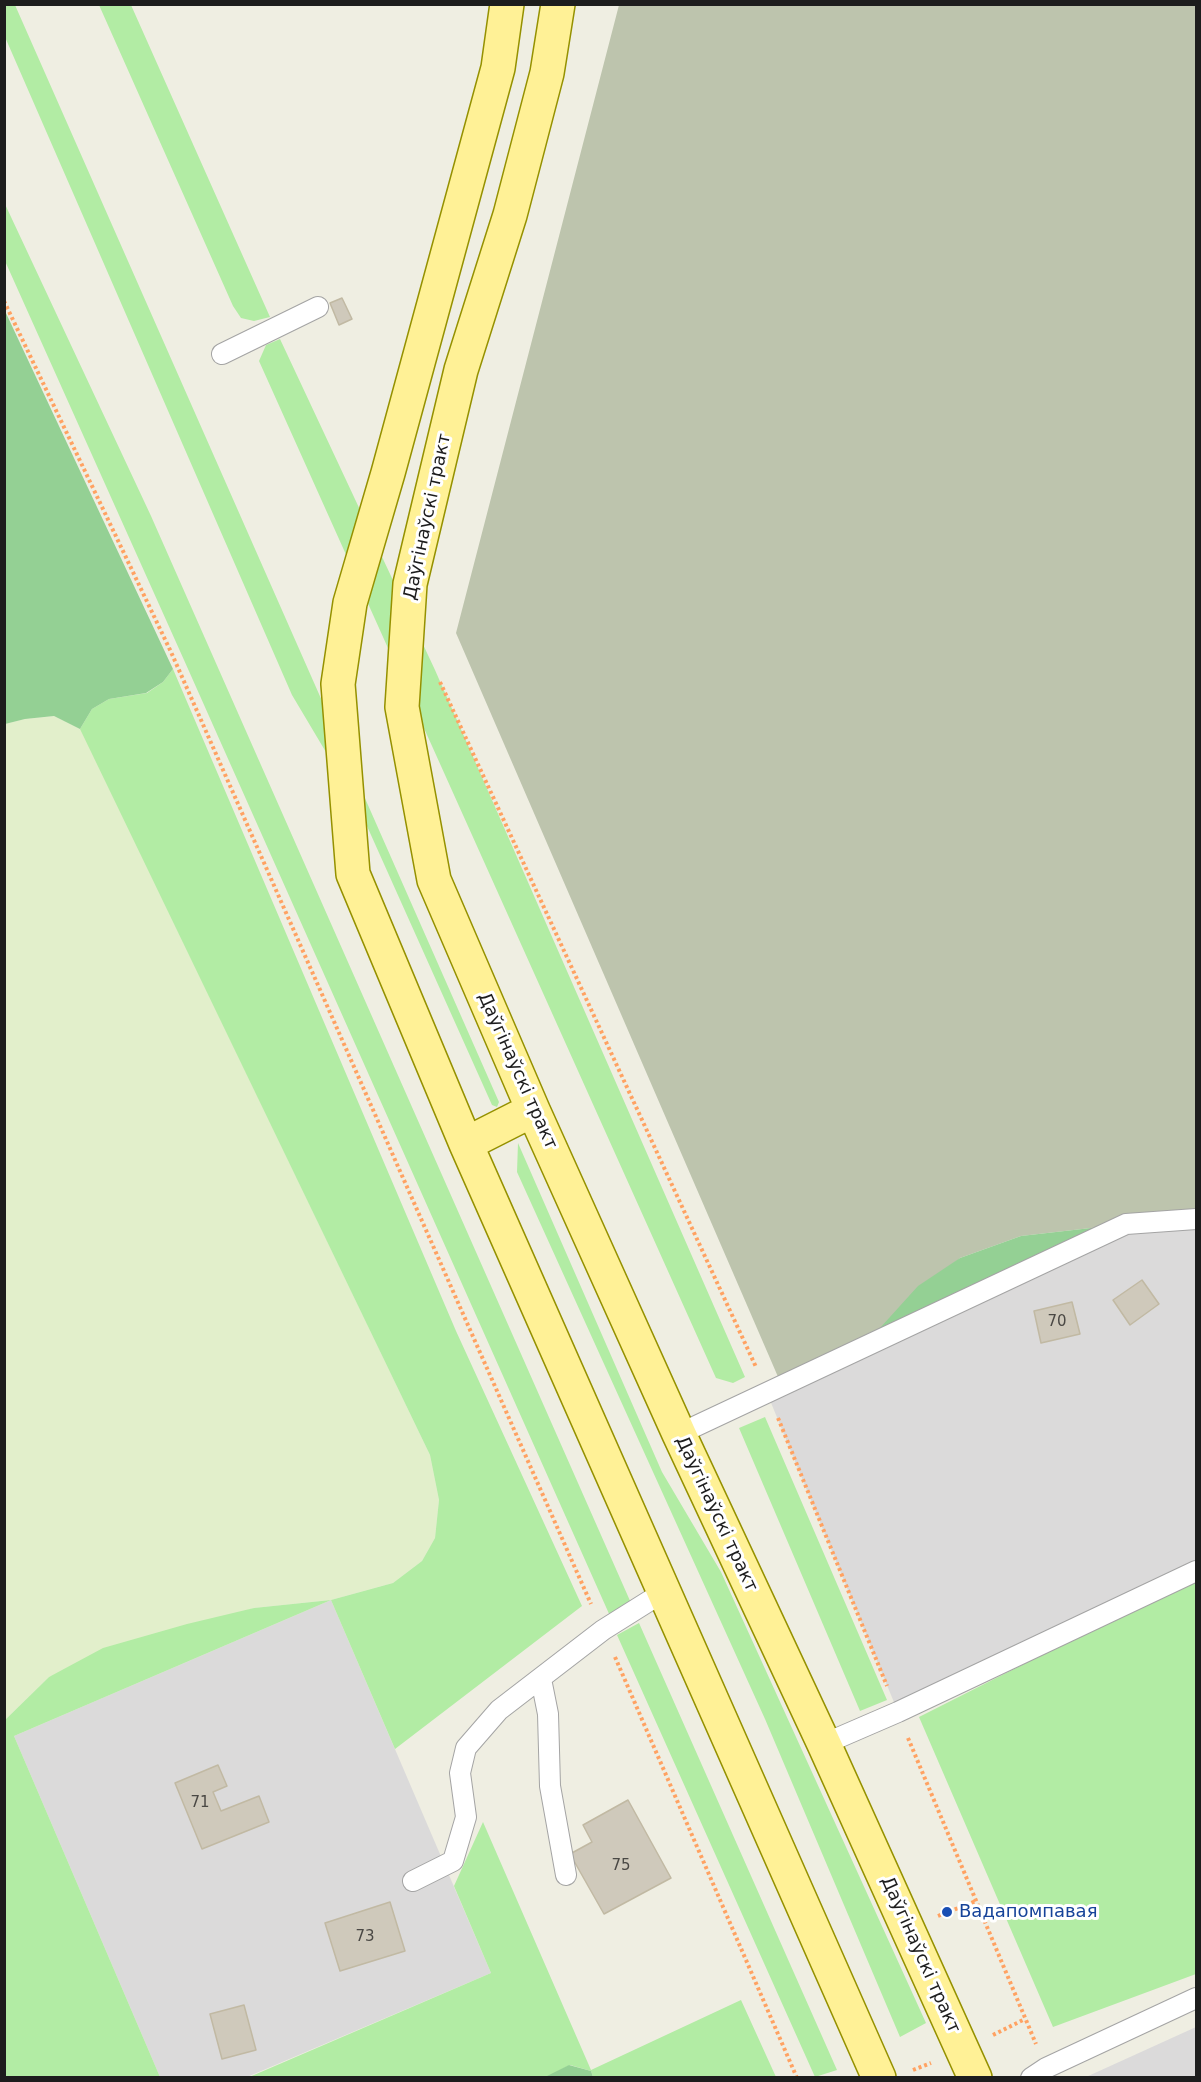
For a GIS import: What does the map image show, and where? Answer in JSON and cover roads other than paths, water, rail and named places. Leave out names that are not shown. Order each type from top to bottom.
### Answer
[{"type":"main road","points":[[507,4],[498,68],[350,603],[338,684],[353,874],[466,1144],[879,2078]]},
{"type":"main road","name":"Даўгінаўскі тракт","points":[[558,4],[542,95],[510,215],[461,370],[410,584],[402,706],[434,880],[533,1110],[679,1434],[824,1744],[975,2078]]},
{"type":"main road","points":[[466,1144],[533,1110]]},
{"type":"lane","points":[[222,354],[318,307]]},
{"type":"lane","points":[[679,1434],[1126,1224],[1197,1219]]},
{"type":"lane","points":[[824,1744],[898,1712],[1197,1571]]},
{"type":"lane","points":[[413,1881],[453,1861],[466,1817],[460,1773],[466,1748],[499,1710],[603,1630],[665,1591]]},
{"type":"lane","points":[[542,1679],[548,1714],[550,1786],[566,1875]]},
{"type":"lane","points":[[1038,2073],[1197,1998]]},
{"type":"place","name":"Вадапомпавая","points":[[947,1912]]}]
